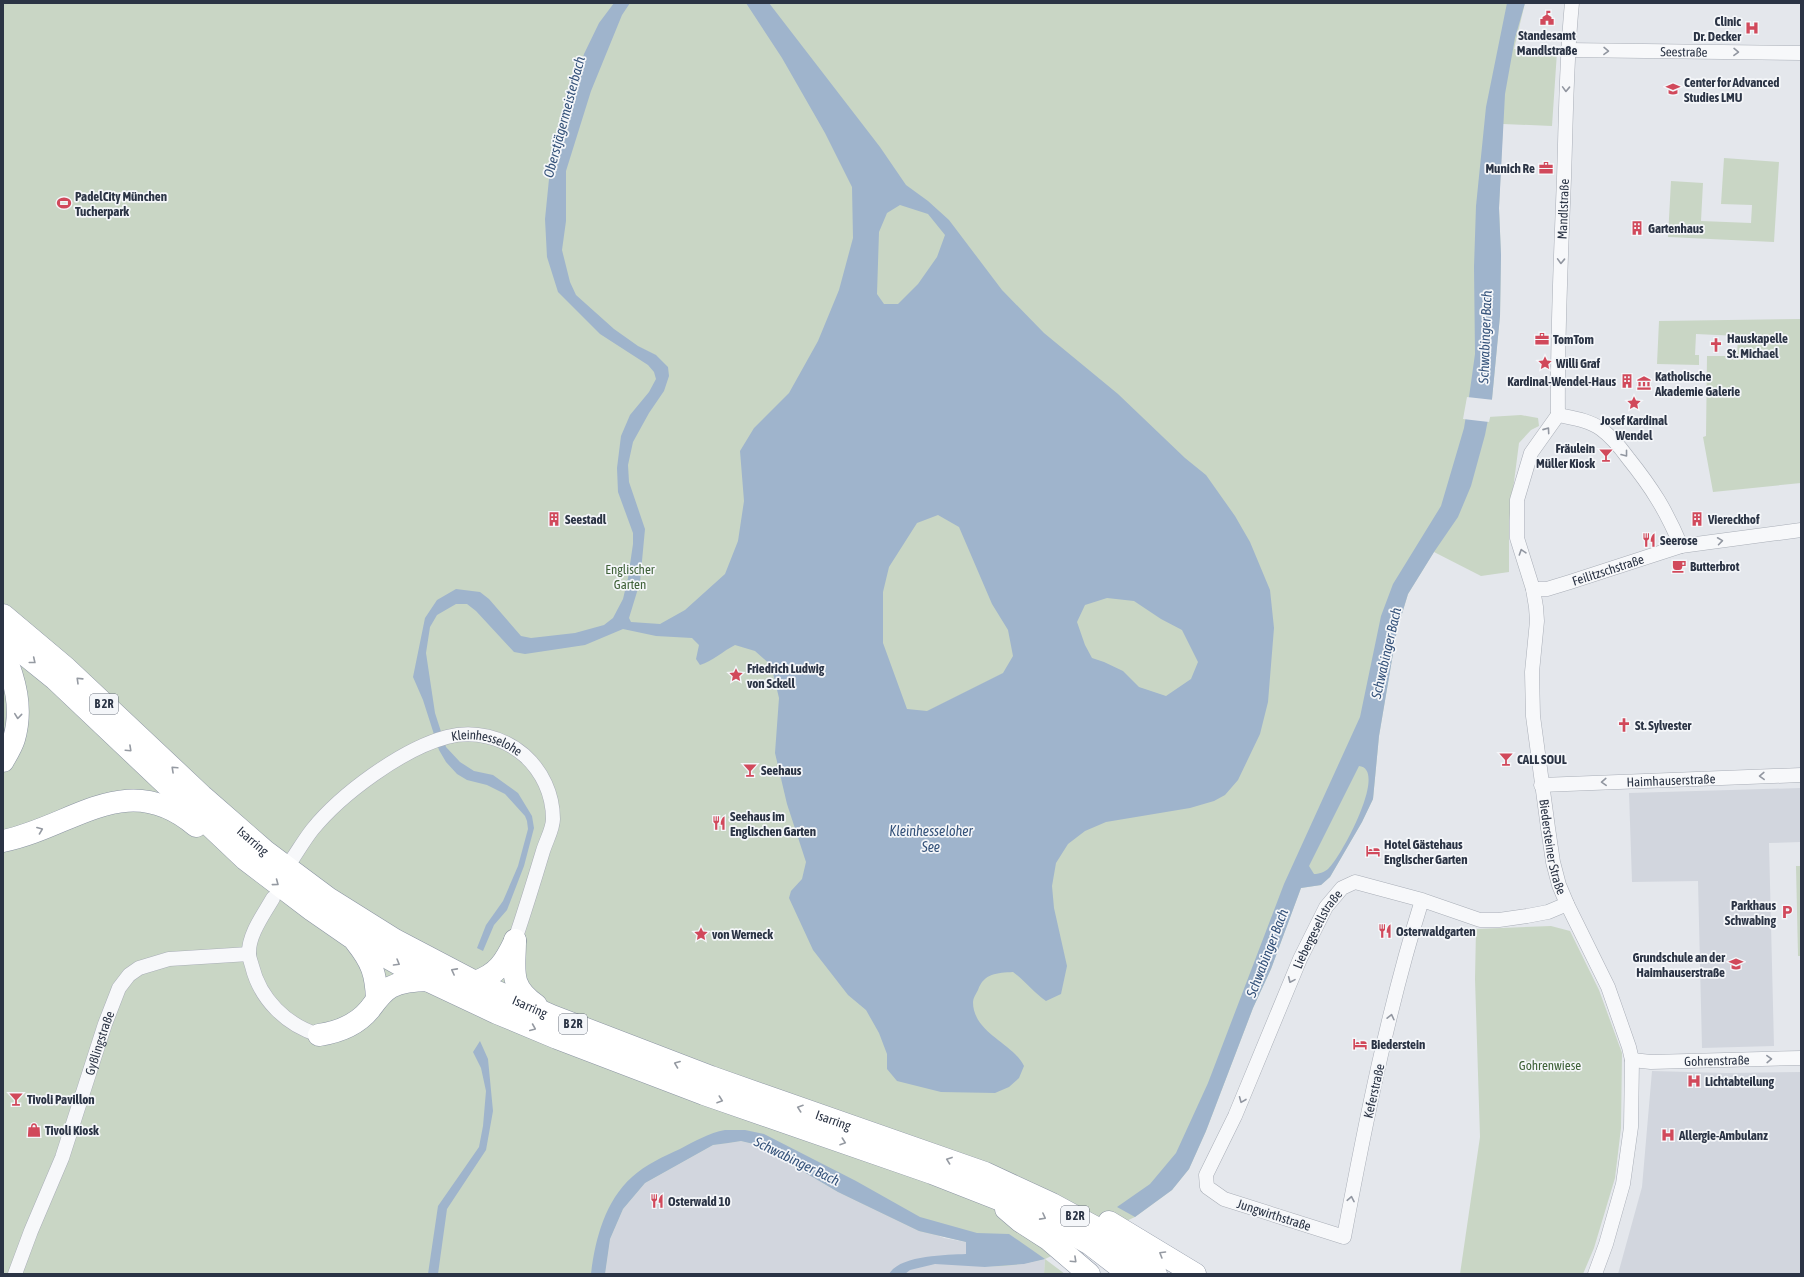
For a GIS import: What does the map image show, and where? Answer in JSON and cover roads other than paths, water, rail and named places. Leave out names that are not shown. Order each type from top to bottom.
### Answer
[{"type":"highway","name":"Isarring","points":[[3,615],[66,668],[202,796],[265,851],[328,898],[474,992],[557,1038],[689,1088],[932,1173],[1045,1218],[1090,1244],[1130,1274]]},
{"type":"highway","name":"Isarring","points":[[3,637],[55,679],[245,859],[312,910],[351,937],[427,980],[474,992],[552,1016],[711,1077],[986,1173],[1052,1204],[1100,1230],[1156,1274]]},
{"type":"highway","points":[[3,652],[16,683],[19,712],[14,739],[3,761]]},
{"type":"highway","points":[[3,841],[44,829],[83,810],[112,802],[136,800],[163,806],[184,816],[225,851],[245,859]]},
{"type":"highway","points":[[351,937],[364,952],[373,967],[377,999]]},
{"type":"highway","points":[[474,992],[505,962],[515,940]]},
{"type":"highway","points":[[515,940],[515,973],[519,990],[529,1000],[552,1016]]},
{"type":"highway","points":[[319,1034],[334,1032],[360,1020],[377,999],[390,987],[403,982],[427,980]]},
{"type":"highway","points":[[986,1173],[1017,1181],[1073,1204],[1108,1221],[1195,1274]]},
{"type":"highway","points":[[994,1197],[1020,1222],[1048,1238],[1089,1274]]},
{"type":"street","name":"Mandlstraße","points":[[1558,415],[1558,337],[1567,50],[1572,3]]},
{"type":"street","name":"Seestraße","points":[[1567,50],[1801,53]]},
{"type":"street","points":[[1558,415],[1588,423],[1600,428],[1612,438],[1657,496],[1670,520],[1681,546]]},
{"type":"street","name":"Biedersteiner Straße","points":[[1558,415],[1531,453],[1517,500],[1517,538],[1534,589],[1537,622],[1532,672],[1533,716],[1541,785],[1553,862],[1567,904],[1608,987],[1629,1047],[1632,1060],[1631,1127],[1623,1184],[1606,1244],[1595,1274]]},
{"type":"street","name":"Feilitzschstraße","points":[[1534,589],[1547,589],[1681,546],[1801,530]]},
{"type":"street","name":"Kleinhesselohe","points":[[293,858],[312,830],[352,790],[385,766],[428,744],[448,736],[468,734],[492,736],[515,747],[533,764],[548,789],[553,820],[515,940]]},
{"type":"street","name":"Haimhauserstraße","points":[[1541,785],[1801,775]]},
{"type":"street","name":"Liebergesellstraße","points":[[1207,1187],[1206,1174],[1235,1116],[1300,959],[1326,907],[1342,888],[1355,882],[1422,900],[1480,920],[1499,920],[1527,916],[1548,912],[1567,904]]},
{"type":"street","points":[[273,898],[254,931],[249,954],[254,976],[271,1006],[292,1023],[309,1032],[319,1034]]},
{"type":"street","name":"Keferstraße","points":[[1344,1237],[1364,1130],[1410,939],[1422,900]]},
{"type":"street","name":"Gyßlingstraße","points":[[15,1274],[31,1231],[62,1158],[105,1024],[119,988],[129,975],[139,968],[169,959],[249,954]]},
{"type":"street","name":"Gohrenstraße","points":[[1632,1060],[1651,1062],[1801,1058]]},
{"type":"street","name":"Jungwirthstraße","points":[[1207,1187],[1224,1199],[1344,1237]]},
{"type":"water","name":"Kleinhesseloher See","points":[[614,3],[630,3],[622,15],[591,91],[566,171],[566,221],[562,250],[570,282],[576,295],[614,329],[638,346],[656,355],[668,367],[669,376],[664,391],[649,413],[633,442],[628,465],[629,482],[645,529],[640,582],[629,618],[631,622],[660,624],[685,610],[725,574],[738,541],[744,501],[740,451],[754,428],[789,393],[818,341],[839,290],[853,238],[852,187],[825,133],[782,58],[746,3],[769,3],[880,147],[906,185],[928,201],[949,220],[1002,290],[1044,333],[1118,394],[1185,458],[1206,475],[1235,516],[1250,542],[1270,590],[1274,628],[1268,702],[1260,734],[1238,780],[1225,795],[1214,801],[1190,808],[1106,822],[1085,831],[1068,844],[1056,863],[1052,886],[1054,908],[1067,966],[1061,994],[1046,1001],[1013,972],[992,975],[987,977],[981,984],[973,1002],[975,1013],[979,1022],[986,1030],[1019,1058],[1024,1066],[1019,1078],[1009,1087],[995,1093],[941,1092],[897,1081],[887,1069],[887,1054],[879,1033],[866,1010],[848,995],[813,950],[789,898],[791,891],[802,879],[806,862],[787,804],[775,753],[779,698],[771,665],[755,651],[735,645],[700,665],[696,659],[699,645],[692,638],[656,636],[623,629],[585,645],[525,654],[514,652],[476,611],[467,604],[456,604],[437,615],[430,627],[426,653],[435,713],[446,747],[460,762],[474,771],[493,775],[518,793],[532,816],[534,828],[524,866],[507,910],[494,925],[483,951],[477,948],[486,925],[503,901],[518,866],[528,829],[527,821],[525,816],[505,794],[487,785],[467,780],[457,774],[446,762],[439,750],[423,700],[413,677],[425,618],[437,600],[456,589],[480,592],[489,599],[521,636],[531,638],[575,633],[604,625],[613,618],[623,599],[633,544],[633,533],[618,492],[617,468],[621,436],[630,415],[649,392],[656,379],[654,372],[648,365],[600,334],[558,292],[547,257],[545,219],[549,179],[584,54],[599,23]],"holes":[[[900,205],[928,214],[945,235],[937,257],[918,284],[898,304],[884,304],[877,294],[879,232],[887,213]],[[938,515],[959,527],[992,604],[1008,630],[1013,656],[1003,673],[927,711],[907,709],[883,643],[883,592],[889,567],[917,523]],[[1107,598],[1134,601],[1161,619],[1182,630],[1198,662],[1191,679],[1166,696],[1139,687],[1123,671],[1092,658],[1085,645],[1077,622],[1085,605]]]},
{"type":"water","name":"Schwabinger Bach","points":[[1507,3],[1525,3],[1515,38],[1505,94],[1499,208],[1501,255],[1500,316],[1492,399],[1485,435],[1471,486],[1458,517],[1408,594],[1397,630],[1379,736],[1373,799],[1362,822],[1330,877],[1321,885],[1301,888],[1271,969],[1253,1008],[1206,1131],[1189,1169],[1172,1190],[1135,1217],[1117,1207],[1150,1184],[1176,1153],[1208,1083],[1284,884],[1360,717],[1381,616],[1393,584],[1441,506],[1464,428],[1475,354],[1474,267],[1476,206],[1486,107]],"holes":[[[1359,766],[1367,771],[1368,782],[1366,797],[1351,833],[1334,862],[1328,869],[1321,873],[1314,874],[1309,866]]]},
{"type":"water","points":[[480,1041],[488,1059],[493,1111],[486,1150],[447,1209],[438,1274],[428,1274],[438,1206],[479,1147],[483,1126],[486,1091],[481,1068],[473,1052]]},
{"type":"water","name":"Schwabinger Bach","points":[[725,1130],[745,1130],[764,1134],[856,1181],[920,1217],[977,1233],[1009,1234],[1045,1259],[1024,1264],[985,1267],[935,1264],[910,1270],[905,1274],[889,1274],[903,1263],[924,1257],[966,1254],[966,1242],[919,1231],[838,1192],[758,1145],[741,1141],[713,1145],[645,1183],[623,1209],[610,1239],[605,1274],[591,1274],[595,1248],[608,1209],[632,1177],[655,1161],[713,1133]]},
{"type":"place","name":"Standesamt Mandlstraße","points":[[1547,18]]},
{"type":"place","name":"Clinic Dr. Decker","points":[[1752,28]]},
{"type":"place","name":"Center for Advanced Studies LMU","points":[[1673,89]]},
{"type":"place","name":"Munich Re","points":[[1546,168]]},
{"type":"place","name":"PadelCity München Tucherpark","points":[[64,203]]},
{"type":"place","name":"Gartenhaus","points":[[1637,228]]},
{"type":"place","name":"TomTom","points":[[1542,339]]},
{"type":"place","name":"Hauskapelle St. Michael","points":[[1716,345]]},
{"type":"place","name":"Willi Graf","points":[[1545,363]]},
{"type":"place","name":"Kardinal-Wendel-Haus","points":[[1627,381]]},
{"type":"place","name":"Katholische Akademie Galerie","points":[[1644,383]]},
{"type":"place","name":"Josef Kardinal Wendel","points":[[1634,403]]},
{"type":"place","name":"Fräulein Müller Kiosk","points":[[1606,455]]},
{"type":"place","name":"Seestadl","points":[[554,519]]},
{"type":"place","name":"Viereckhof","points":[[1697,519]]},
{"type":"place","name":"Seerose","points":[[1649,540]]},
{"type":"place","name":"Butterbrot","points":[[1679,566]]},
{"type":"place","name":"Friedrich Ludwig von Sckell","points":[[736,675]]},
{"type":"place","name":"St. Sylvester","points":[[1624,725]]},
{"type":"place","name":"CALL SOUL","points":[[1506,759]]},
{"type":"place","name":"Seehaus","points":[[750,770]]},
{"type":"place","name":"Seehaus im Englischen Garten","points":[[719,823]]},
{"type":"place","name":"Hotel Gästehaus Englischer Garten","points":[[1373,851]]},
{"type":"place","name":"Parkhaus Schwabing","points":[[1787,912]]},
{"type":"place","name":"Osterwaldgarten","points":[[1385,931]]},
{"type":"place","name":"von Werneck","points":[[701,934]]},
{"type":"place","name":"Grundschule an der Haimhauserstraße","points":[[1736,964]]},
{"type":"place","name":"Biederstein","points":[[1360,1044]]},
{"type":"place","name":"Lichtabteilung","points":[[1694,1081]]},
{"type":"place","name":"Tivoli Pavillon","points":[[16,1099]]},
{"type":"place","name":"Tivoli Kiosk","points":[[34,1130]]},
{"type":"place","name":"Allergie-Ambulanz","points":[[1668,1135]]},
{"type":"place","name":"Osterwald 10","points":[[657,1201]]},
{"type":"water label","name":"Oberstjägermeisterbach","points":[[564,117]]},
{"type":"park label","name":"Englischer Garten","points":[[630,576]]},
{"type":"park label","name":"Gohrenwiese","points":[[1550,1065]]}]
